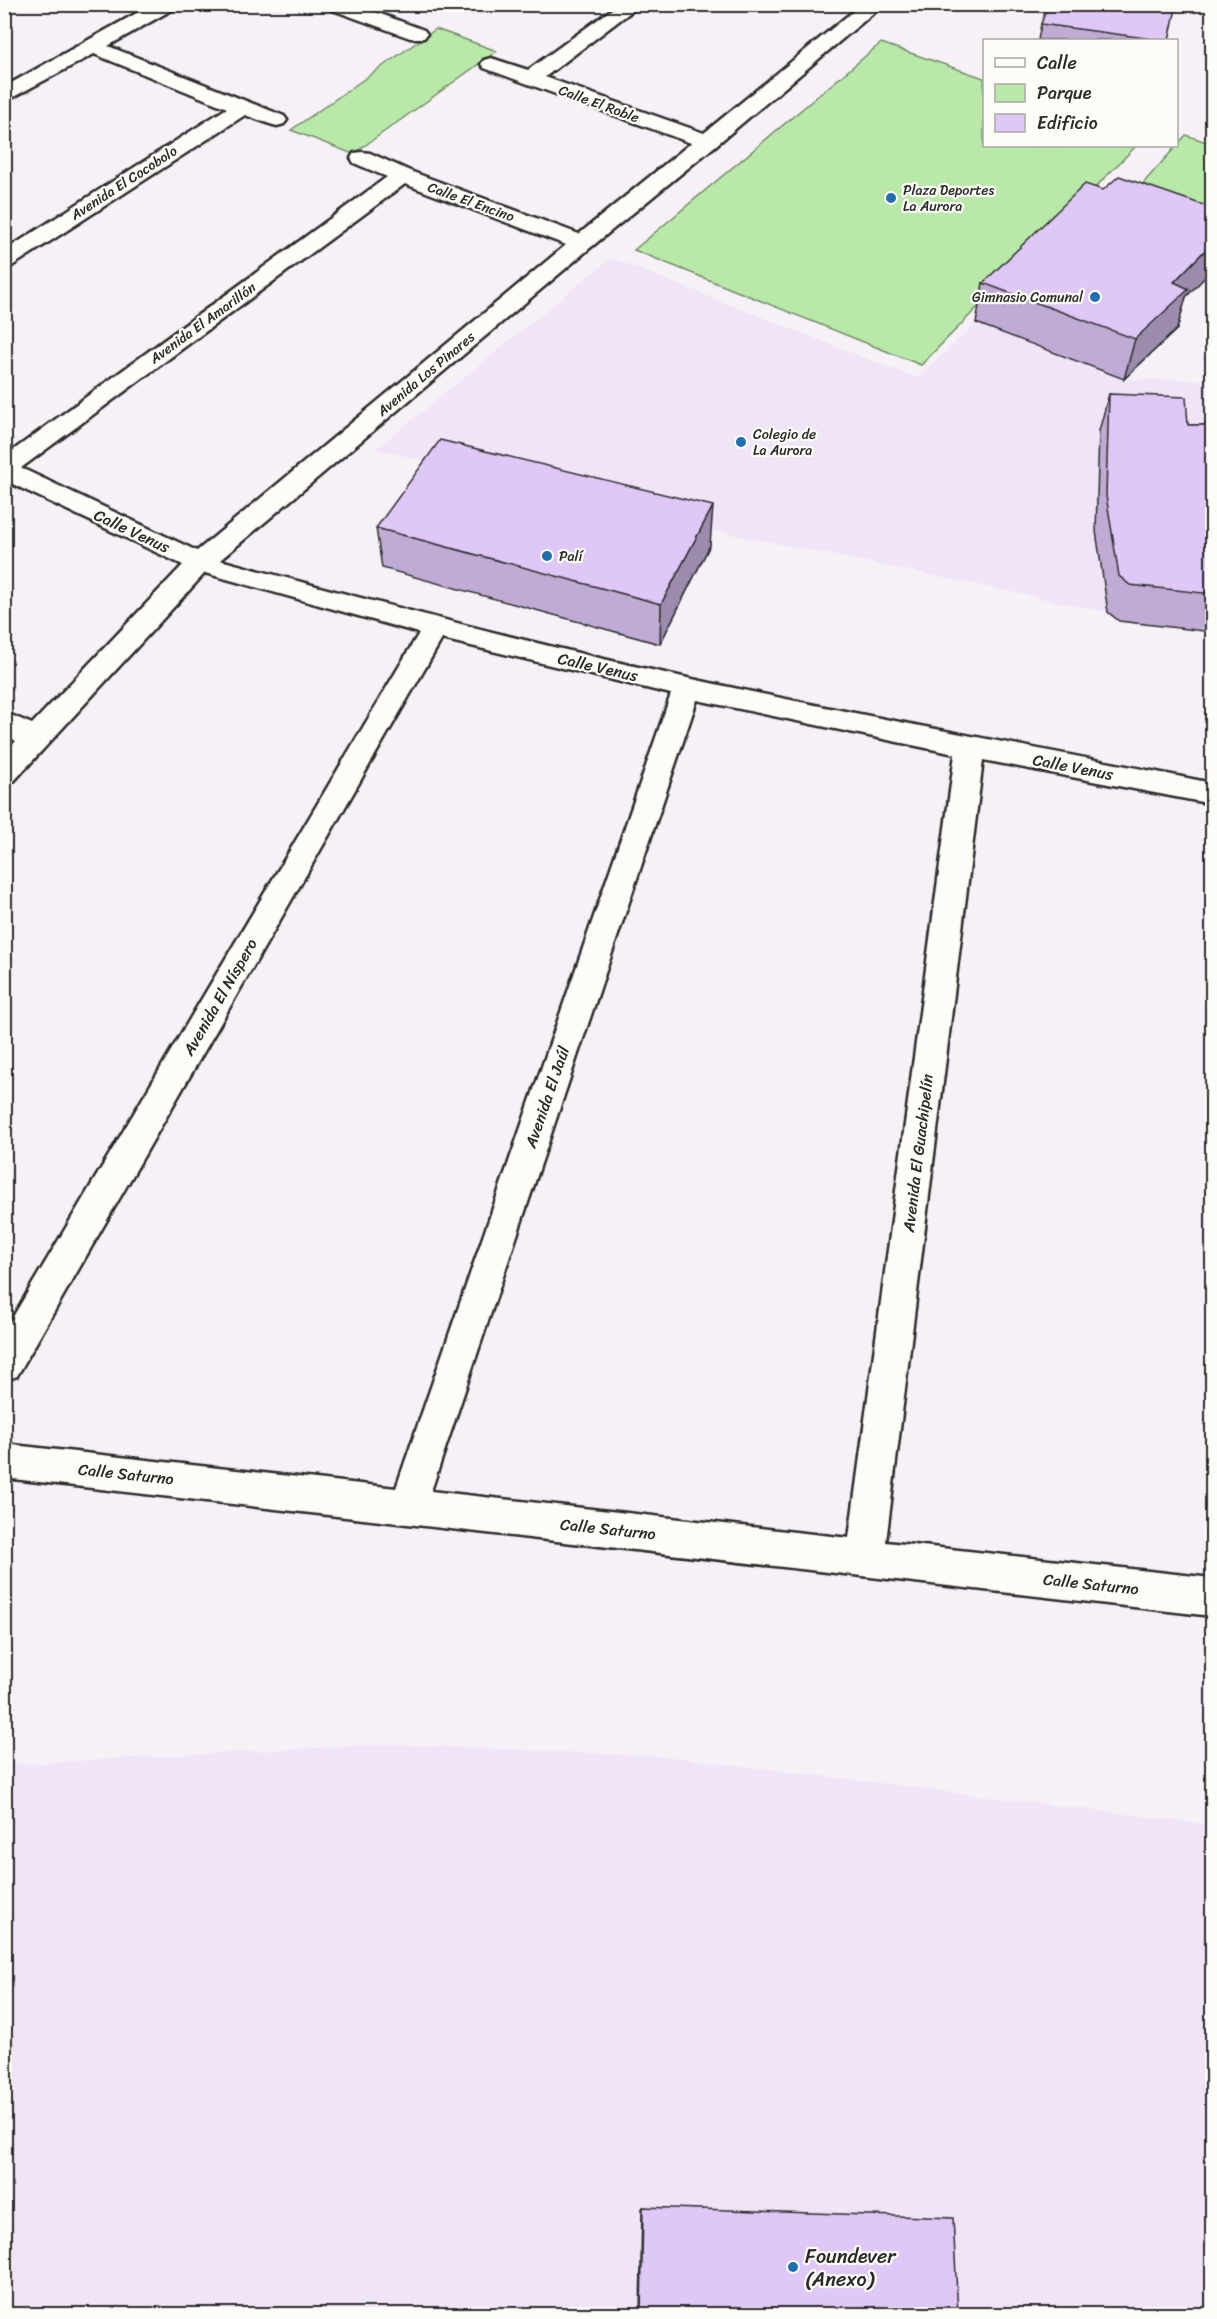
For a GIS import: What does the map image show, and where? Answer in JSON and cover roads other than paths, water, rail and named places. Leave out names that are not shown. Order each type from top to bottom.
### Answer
[{"type":"street","points":[[4,96],[168,4]]},
{"type":"street","points":[[334,4],[417,34]]},
{"type":"street","points":[[376,19],[398,4]]},
{"type":"street","points":[[529,79],[632,4]]},
{"type":"street","name":"Avenida Los Pinares","points":[[4,774],[200,563],[582,243],[875,4]]},
{"type":"street","points":[[94,47],[277,120]]},
{"type":"street","name":"Calle El Roble","points":[[491,64],[708,142]]},
{"type":"street","name":"Avenida El Cocobolo","points":[[4,261],[244,106]]},
{"type":"street","name":"Calle El Encino","points":[[362,159],[582,243]]},
{"type":"street","name":"Avenida El Amarillón","points":[[4,470],[402,176]]},
{"type":"street","name":"Calle Venus","points":[[4,470],[200,563],[435,628],[687,688],[970,747],[1212,793]]},
{"type":"street","name":"Avenida El Níspero","points":[[4,1365],[435,628]]},
{"type":"street","name":"Avenida El Jaúl","points":[[408,1506],[687,688]]},
{"type":"street","points":[[4,723],[35,738]]},
{"type":"street","name":"Avenida El Guachipelín","points":[[865,1558],[970,747]]},
{"type":"street","name":"Calle Saturno","points":[[4,1461],[1212,1597]]},
{"type":"place","name":"Plaza Deportes La Aurora","points":[[891,198]]},
{"type":"place","name":"Gimnasio Comunal","points":[[1095,297]]},
{"type":"place","name":"Colegio de La Aurora","points":[[741,442]]},
{"type":"place","name":"Palí","points":[[547,556]]},
{"type":"place","name":"Foundever (Anexo)","points":[[793,2267]]}]
